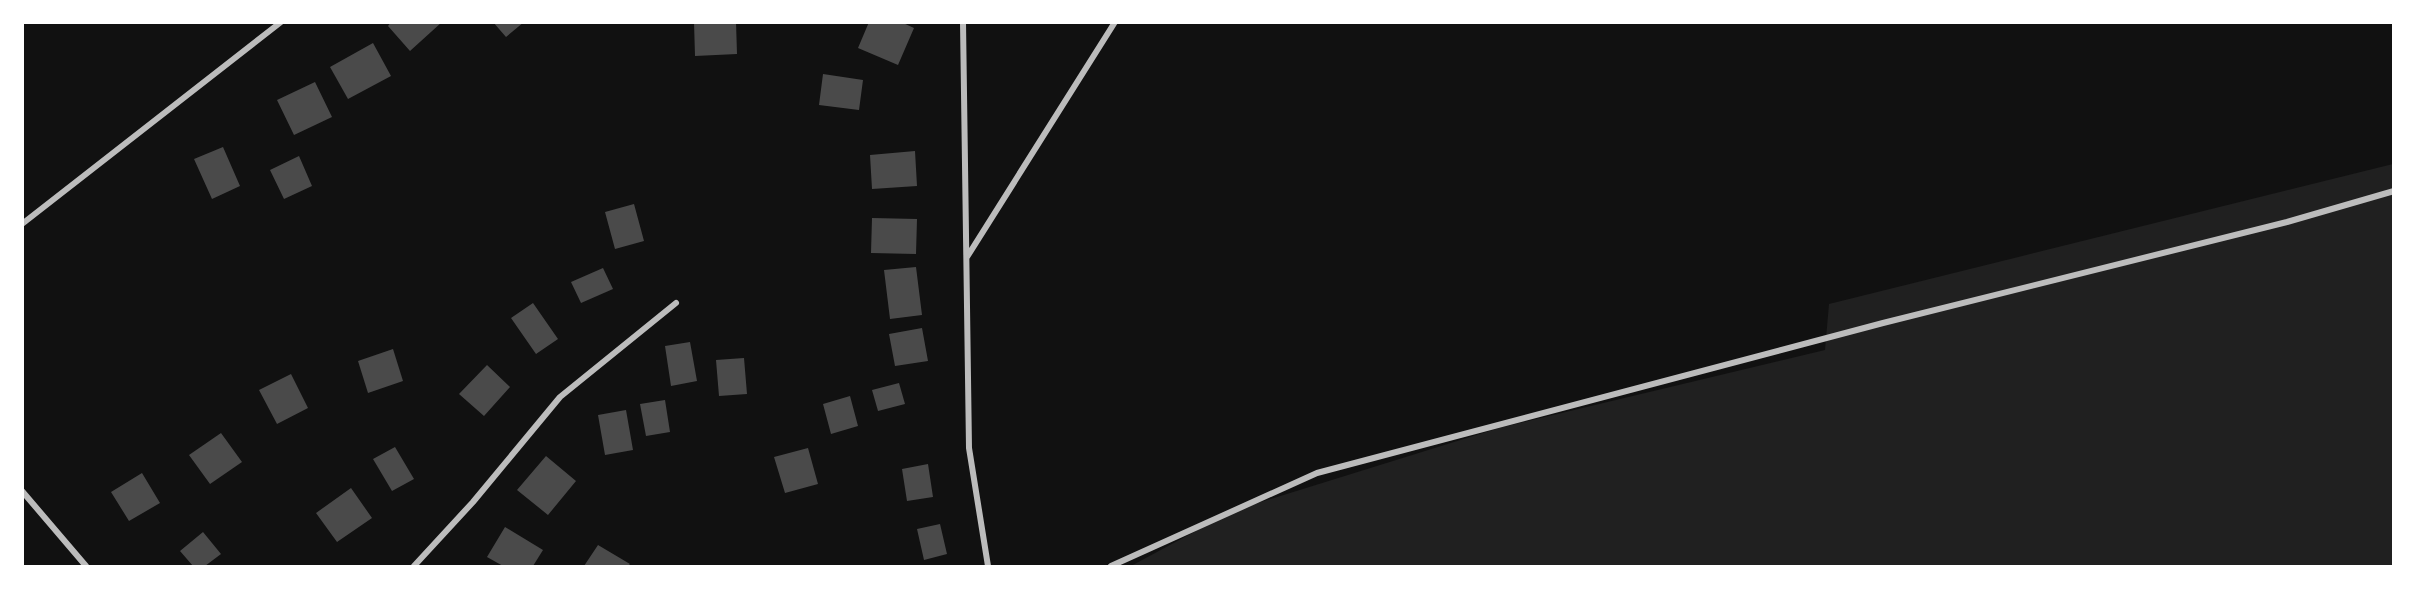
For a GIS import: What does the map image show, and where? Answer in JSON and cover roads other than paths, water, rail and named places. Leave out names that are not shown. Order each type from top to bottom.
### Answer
[{"type":"street","points":[[22,225],[281,22]]},
{"type":"street","points":[[963,22],[969,448],[988,567]]},
{"type":"street","points":[[966,257],[1115,22]]},
{"type":"street","points":[[1111,567],[1317,473],[1883,323],[2287,222],[2394,191]]},
{"type":"street","points":[[414,567],[473,502],[560,397],[676,303]]},
{"type":"street","points":[[22,491],[87,567]]}]
